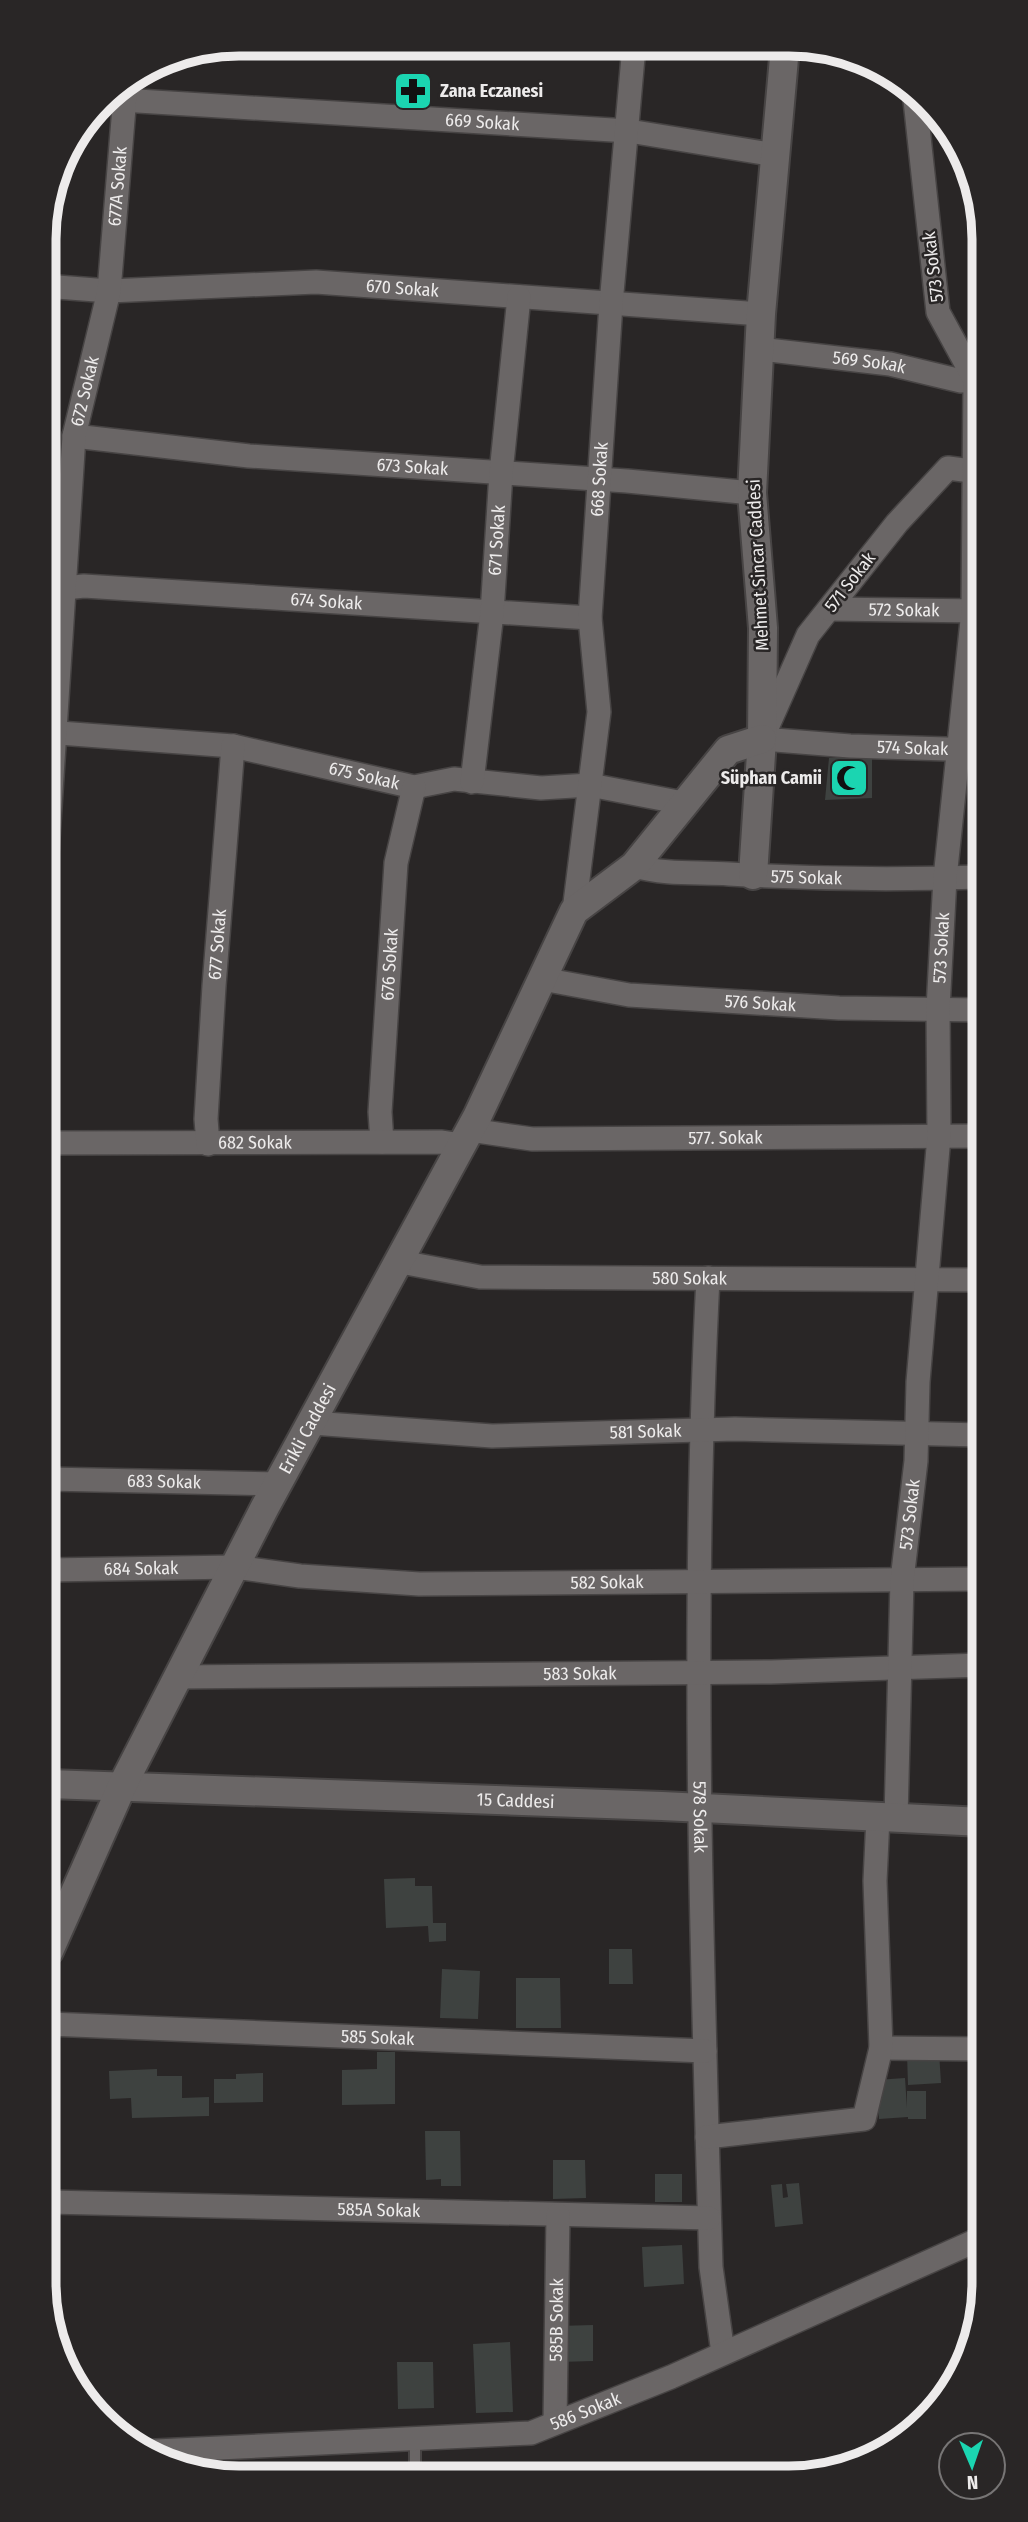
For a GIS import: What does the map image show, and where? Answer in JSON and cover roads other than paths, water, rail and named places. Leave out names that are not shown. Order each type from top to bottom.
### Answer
[{"type":"street","name":"668 Sokak","points":[[574,911],[599,712],[590,618],[611,304],[629,131],[633,56]]},
{"type":"street","name":"Mehmet Sincar Caddesi","points":[[753,875],[762,739],[763,628],[752,494],[761,314],[784,56]]},
{"type":"street","name":"669 Sokak","points":[[127,95],[629,131],[776,155]]},
{"type":"street","name":"677A Sokak","points":[[109,291],[119,101]]},
{"type":"street","name":"573 Sokak","points":[[916,107],[938,312],[972,371]]},
{"type":"street","name":"670 Sokak","points":[[56,287],[109,291],[316,282],[761,314]]},
{"type":"street","name":"672 Sokak","points":[[56,674],[65,588],[74,436],[109,291]]},
{"type":"street","name":"671 Sokak","points":[[472,782],[492,613],[501,473],[519,297]]},
{"type":"street","name":"569 Sokak","points":[[760,349],[890,364],[961,381],[972,380]]},
{"type":"street","name":"673 Sokak","points":[[74,436],[249,456],[601,480],[752,494]]},
{"type":"street","name":"571 Sokak","points":[[762,739],[808,635],[897,523],[948,468],[972,471]]},
{"type":"street","name":"674 Sokak","points":[[65,588],[84,586],[245,594],[590,618]]},
{"type":"street","name":"572 Sokak","points":[[830,609],[972,611]]},
{"type":"street","name":"573 Sokak","points":[[707,2137],[863,2119],[881,2048],[875,1881],[887,1817],[899,1668],[902,1580],[918,1434],[918,1382],[939,1136],[938,1009],[945,878],[970,750],[972,704]]},
{"type":"street","name":"675 Sokak","points":[[56,732],[233,746],[414,787],[454,779],[541,788],[590,785],[683,803]]},
{"type":"street","name":"574 Sokak","points":[[762,739],[849,746],[970,750]]},
{"type":"street","points":[[574,911],[634,866],[728,750],[762,739]]},
{"type":"street","name":"677 Sokak","points":[[208,1144],[206,1119],[214,986],[233,746]]},
{"type":"street","name":"676 Sokak","points":[[382,1142],[380,1112],[396,863],[414,787]]},
{"type":"street","name":"575 Sokak","points":[[634,866],[661,873],[853,881],[972,877]]},
{"type":"street","name":"Erikli Caddesi","points":[[56,1935],[123,1784],[278,1484],[466,1138],[574,911]]},
{"type":"street","name":"576 Sokak","points":[[542,979],[629,995],[839,1008],[972,1010]]},
{"type":"street","name":"577. Sokak","points":[[466,1138],[972,1136]]},
{"type":"street","name":"682 Sokak","points":[[56,1143],[382,1142],[466,1138]]},
{"type":"street","name":"580 Sokak","points":[[401,1262],[480,1277],[972,1280]]},
{"type":"street","name":"578 Sokak","points":[[708,1278],[700,1430],[696,1672],[710,2267],[723,2353]]},
{"type":"street","name":"581 Sokak","points":[[312,1423],[492,1436],[700,1430],[972,1435]]},
{"type":"street","name":"683 Sokak","points":[[56,1479],[278,1484]]},
{"type":"street","name":"582 Sokak","points":[[235,1567],[300,1576],[419,1584],[972,1579]]},
{"type":"street","name":"684 Sokak","points":[[56,1570],[235,1567]]},
{"type":"street","name":"583 Sokak","points":[[178,1676],[696,1672],[972,1665]]},
{"type":"street","name":"15 Caddesi","points":[[56,1784],[123,1784],[972,1821]]},
{"type":"street","name":"585 Sokak","points":[[56,2024],[705,2052]]},
{"type":"street","points":[[881,2048],[972,2049]]},
{"type":"street","name":"585A Sokak","points":[[56,2202],[709,2218]]},
{"type":"street","name":"585B Sokak","points":[[555,2423],[558,2215]]},
{"type":"street","name":"586 Sokak","points":[[167,2451],[531,2433],[723,2353],[972,2242]]},
{"type":"lane","points":[[415,2439],[415,2466]]},
{"type":"lane","points":[[205,2449],[207,2463]]},
{"type":"place","name":"Zana Eczanesi","points":[[413,91]]},
{"type":"place","name":"Süphan Camii","points":[[849,778]]}]
